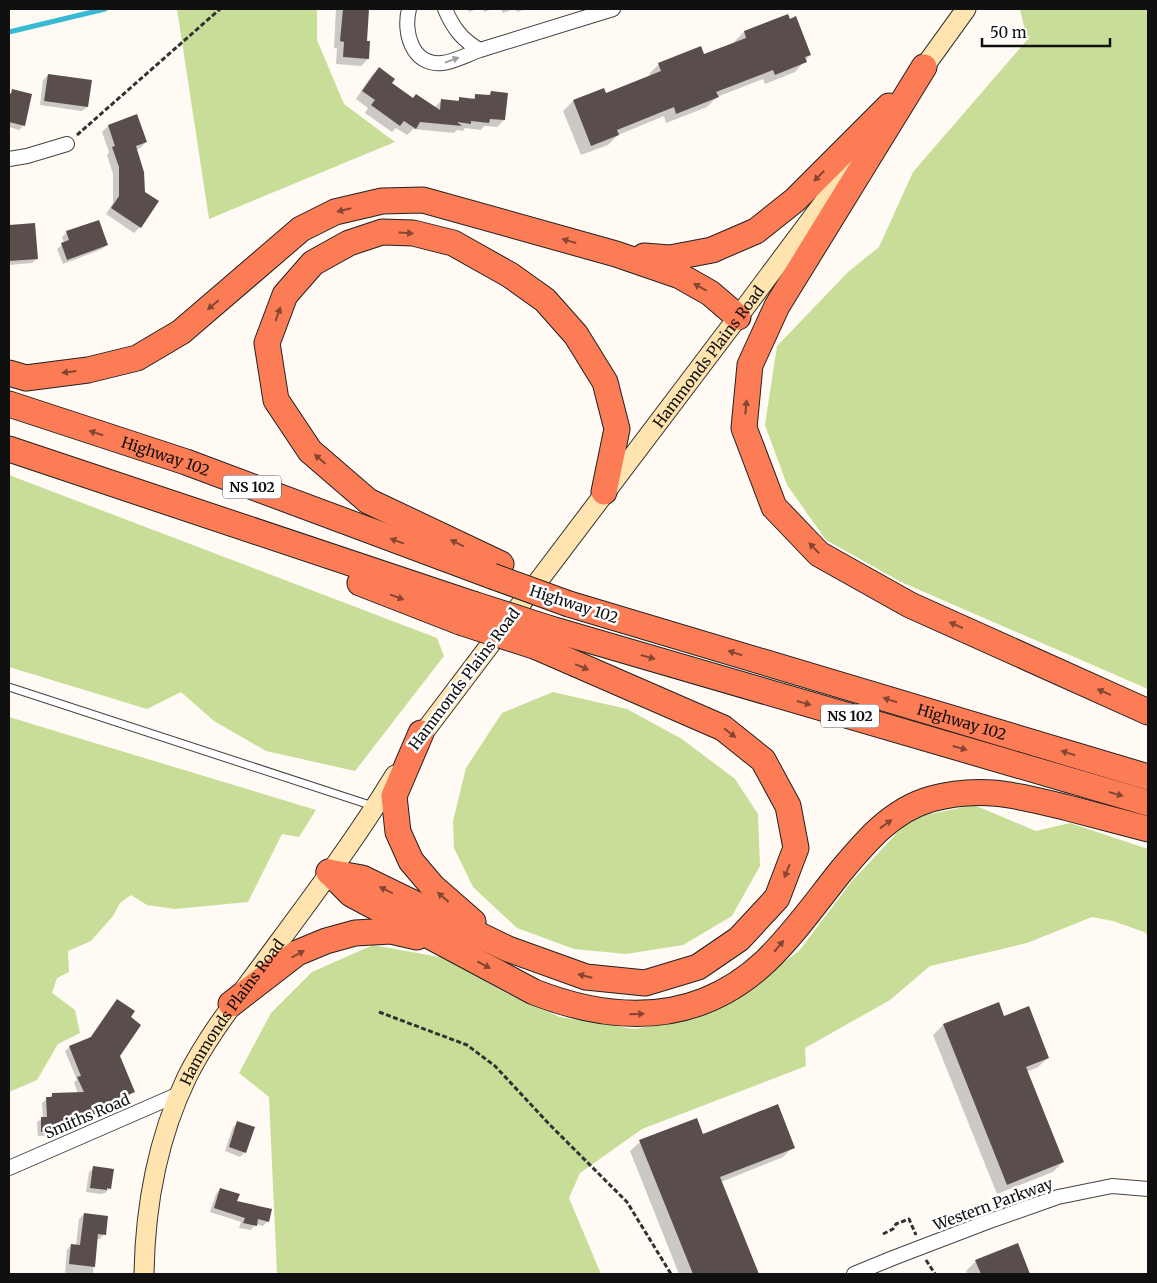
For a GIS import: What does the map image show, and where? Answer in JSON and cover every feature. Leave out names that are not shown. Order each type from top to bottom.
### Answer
[{"type":"highway","points":[[616,254],[670,258],[712,250],[756,231],[795,200],[919,73]]},
{"type":"highway","points":[[919,73],[777,306],[750,365],[744,428],[774,507],[819,554],[910,605],[1148,712]]},
{"type":"highway","points":[[9,373],[26,378],[88,370],[137,358],[181,332],[301,229],[335,212],[382,201],[423,200],[616,254],[680,276],[710,293],[738,317]]},
{"type":"highway","points":[[497,570],[368,501],[310,451],[276,400],[267,343],[285,295],[313,262],[349,243],[382,232],[413,233],[453,243],[510,275],[545,300],[576,335],[604,382],[617,429],[604,492]]},
{"type":"highway","name":"Highway 102","points":[[9,404],[186,462],[497,570],[677,636],[1148,777]]},
{"type":"highway","name":"Highway 102","points":[[9,449],[466,613],[544,638],[1148,804]]},
{"type":"highway","points":[[329,872],[362,878],[508,950],[586,977],[645,982],[698,967],[739,939],[777,898],[796,848],[788,806],[763,760],[723,728],[544,638]]},
{"type":"highway","points":[[421,733],[394,796],[398,832],[411,861],[432,887],[461,913],[508,950]]},
{"type":"highway","points":[[329,872],[350,894],[521,985],[562,1002],[626,1014],[662,1012],[694,1004],[710,998],[749,975],[772,955],[874,832],[899,814],[926,800],[961,793],[1001,793],[1022,796],[1148,829]]},
{"type":"highway","points":[[231,1004],[296,953],[326,941],[355,933],[391,931],[442,942]]},
{"type":"main road","name":"Hammonds Plains Road","points":[[144,1274],[144,1245],[154,1179],[162,1142],[179,1094],[188,1075],[231,1004],[264,962],[376,807],[421,733],[738,317],[966,9]]},
{"type":"street","points":[[408,9],[406,23],[408,38],[414,50],[424,59],[444,63],[613,9]]},
{"type":"street","points":[[445,9],[458,33],[480,50]]},
{"type":"street","points":[[9,159],[27,156],[67,144]]},
{"type":"street","name":"Smiths Road","points":[[9,1168],[179,1094]]},
{"type":"street","name":"Western Parkway","points":[[854,1274],[1058,1197],[1112,1186],[1148,1189]]},
{"type":"lane","points":[[9,687],[376,807]]},
{"type":"path","points":[[67,144],[220,9]]},
{"type":"path","points":[[379,1012],[467,1045],[495,1066],[549,1124],[627,1202],[671,1274]]},
{"type":"path","points":[[883,1234],[893,1229],[896,1224],[909,1218],[916,1235]]},
{"type":"path","points":[[923,1254],[935,1274]]},
{"type":"green space","points":[[177,9],[317,9],[317,40],[344,104],[395,142],[209,219]]},
{"type":"green space","points":[[1020,9],[1148,9],[1148,689],[901,582],[826,540],[787,485],[765,425],[777,346],[848,272],[879,247],[913,172],[1027,40]]},
{"type":"green space","points":[[9,475],[437,638],[444,656],[355,771],[266,751],[214,721],[181,692],[147,709],[9,667]]},
{"type":"green space","points":[[553,692],[627,709],[682,739],[735,779],[758,814],[760,866],[732,916],[683,945],[626,954],[574,949],[517,928],[473,887],[454,848],[453,821],[466,768],[502,713]]},
{"type":"green space","points":[[9,717],[316,810],[299,837],[282,834],[248,902],[175,909],[147,905],[131,895],[120,903],[113,916],[91,941],[68,951],[69,972],[57,978],[52,993],[75,1010],[80,1033],[58,1044],[37,1080],[9,1092]]},
{"type":"green space","points":[[974,805],[1036,831],[1070,823],[1148,849],[1148,935],[1113,921],[1092,917],[1027,943],[930,966],[890,1000],[805,1048],[806,1066],[642,1129],[580,1173],[569,1198],[601,1274],[277,1274],[269,1097],[239,1073],[271,1013],[312,972],[373,945],[445,958],[510,995],[560,1017],[634,1029],[685,1020],[737,997],[799,951],[852,881],[911,818]]},
{"type":"building","points":[[343,9],[369,9],[367,41],[370,41],[369,59],[343,57],[344,42],[340,41]]},
{"type":"building","points":[[788,14],[790,19],[796,16],[811,55],[805,57],[807,62],[775,75],[773,70],[716,92],[719,97],[676,114],[674,107],[617,130],[619,135],[591,146],[573,100],[604,88],[606,93],[661,71],[658,63],[701,46],[704,54],[746,38],[744,31]]},
{"type":"building","points":[[379,67],[395,79],[392,83],[413,98],[416,94],[440,110],[441,99],[459,101],[459,97],[475,99],[475,94],[490,95],[491,91],[508,93],[505,120],[490,119],[489,123],[471,121],[471,124],[457,122],[462,126],[420,122],[416,129],[404,121],[400,126],[371,105],[375,100],[362,91]]},
{"type":"building","points":[[48,74],[92,80],[88,107],[44,101]]},
{"type":"building","points":[[12,89],[32,94],[25,126],[9,122],[9,93],[11,94]]},
{"type":"building","points":[[137,114],[147,142],[136,146],[144,172],[145,192],[159,201],[141,228],[111,208],[119,196],[119,167],[112,147],[115,146],[108,125]]},
{"type":"building","points":[[99,220],[108,245],[67,260],[61,243],[69,240],[66,231]]},
{"type":"building","points":[[35,223],[38,259],[9,261],[9,225]]},
{"type":"building","points":[[117,999],[135,1011],[131,1017],[141,1025],[120,1056],[135,1092],[106,1104],[108,1108],[87,1117],[68,1116],[69,1131],[41,1132],[41,1117],[47,1117],[46,1097],[52,1097],[52,1093],[84,1092],[77,1077],[81,1076],[69,1046],[91,1037]]},
{"type":"building","points":[[999,1002],[1004,1016],[1029,1006],[1049,1058],[1026,1067],[1064,1162],[1007,1185],[943,1024]]},
{"type":"building","points":[[778,1104],[795,1148],[720,1177],[759,1274],[693,1274],[639,1140],[697,1118],[703,1134]]},
{"type":"building","points":[[237,1121],[255,1127],[246,1153],[229,1147]]},
{"type":"building","points":[[93,1166],[114,1169],[111,1189],[90,1188]]},
{"type":"building","points":[[220,1188],[240,1194],[237,1201],[272,1209],[269,1222],[258,1219],[257,1226],[243,1223],[245,1218],[214,1208]]},
{"type":"building","points":[[84,1213],[108,1216],[106,1235],[98,1234],[95,1267],[69,1264],[71,1244],[80,1245]]},
{"type":"building","points":[[1018,1243],[1030,1274],[981,1274],[975,1260]]},
{"type":"waterway","points":[[9,32],[105,9]]}]
